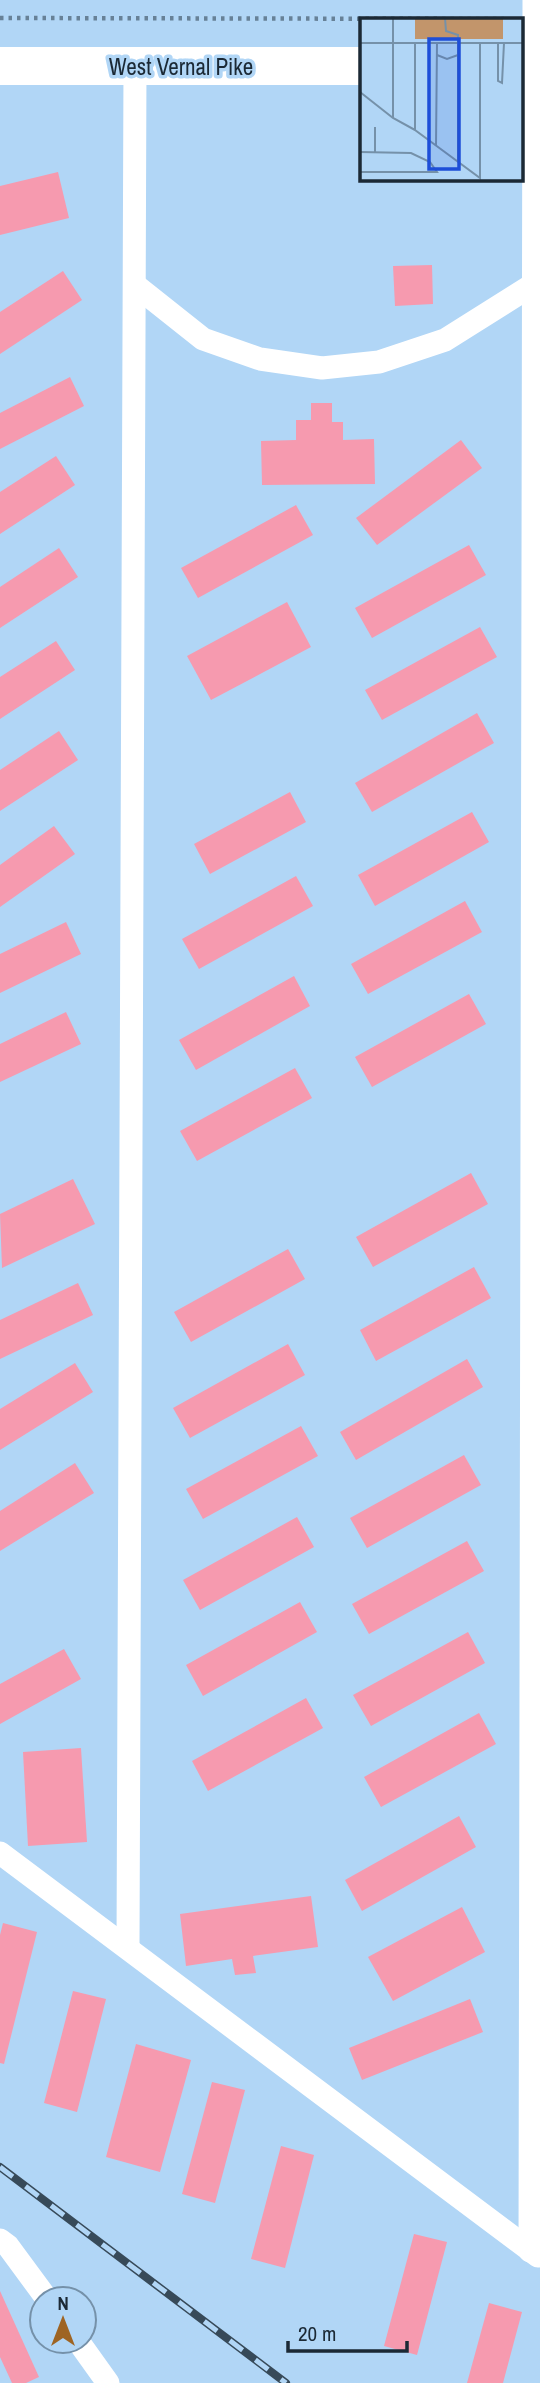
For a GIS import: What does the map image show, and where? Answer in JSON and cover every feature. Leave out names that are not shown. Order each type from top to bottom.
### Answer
[{"type":"main road","name":"West Vernal Pike","points":[[0,66],[360,66]]},
{"type":"lane","points":[[534,9],[535,2254]]},
{"type":"lane","points":[[128,1947],[135,66]]},
{"type":"lane","points":[[135,285],[203,339],[260,359],[322,368],[379,362],[445,340],[534,284]]},
{"type":"lane","points":[[0,1853],[535,2254]]},
{"type":"lane","points":[[0,2240],[8,2246],[37,2285]]},
{"type":"lane","points":[[88,2355],[108,2383]]},
{"type":"path","points":[[0,18],[534,9]]},
{"type":"building","points":[[58,172],[69,218],[0,235],[0,186]]},
{"type":"building","points":[[432,265],[433,304],[395,306],[393,266]]},
{"type":"building","points":[[63,271],[82,300],[0,354],[0,312]]},
{"type":"building","points":[[70,377],[84,406],[0,449],[0,413]]},
{"type":"building","points":[[311,403],[332,403],[332,422],[343,422],[343,440],[374,439],[375,484],[262,485],[261,441],[296,440],[296,420],[311,420]]},
{"type":"building","points":[[461,440],[482,468],[377,545],[356,518]]},
{"type":"building","points":[[56,456],[75,485],[0,534],[0,492]]},
{"type":"building","points":[[296,505],[313,535],[198,598],[181,568]]},
{"type":"building","points":[[469,545],[486,575],[372,638],[355,608]]},
{"type":"building","points":[[59,548],[78,577],[0,628],[0,587]]},
{"type":"building","points":[[287,602],[311,647],[211,700],[187,656]]},
{"type":"building","points":[[480,627],[497,657],[382,720],[365,690]]},
{"type":"building","points":[[56,641],[75,670],[0,719],[0,677]]},
{"type":"building","points":[[477,713],[494,743],[372,812],[355,783]]},
{"type":"building","points":[[59,731],[78,760],[0,811],[0,770]]},
{"type":"building","points":[[290,792],[306,822],[210,874],[194,844]]},
{"type":"building","points":[[472,812],[489,842],[375,906],[358,875]]},
{"type":"building","points":[[54,826],[75,854],[0,907],[0,865]]},
{"type":"building","points":[[296,876],[313,906],[199,969],[182,939]]},
{"type":"building","points":[[465,901],[482,932],[368,994],[351,964]]},
{"type":"building","points":[[66,922],[81,954],[0,993],[0,954]]},
{"type":"building","points":[[294,976],[310,1006],[196,1070],[179,1040]]},
{"type":"building","points":[[469,994],[486,1024],[372,1087],[355,1057]]},
{"type":"building","points":[[66,1012],[81,1044],[0,1082],[0,1044]]},
{"type":"building","points":[[295,1068],[312,1098],[197,1161],[180,1131]]},
{"type":"building","points":[[471,1173],[488,1204],[373,1267],[356,1237]]},
{"type":"building","points":[[73,1179],[95,1224],[2,1268],[0,1214]]},
{"type":"building","points":[[288,1249],[305,1279],[191,1342],[174,1312]]},
{"type":"building","points":[[474,1267],[491,1298],[376,1361],[360,1330]]},
{"type":"building","points":[[78,1283],[93,1315],[0,1359],[0,1320]]},
{"type":"building","points":[[288,1344],[305,1375],[190,1438],[173,1408]]},
{"type":"building","points":[[467,1359],[483,1387],[356,1460],[340,1432]]},
{"type":"building","points":[[75,1363],[93,1392],[0,1450],[0,1409]]},
{"type":"building","points":[[301,1426],[318,1456],[203,1519],[186,1489]]},
{"type":"building","points":[[464,1455],[481,1485],[367,1548],[350,1518]]},
{"type":"building","points":[[75,1463],[94,1493],[0,1551],[0,1511]]},
{"type":"building","points":[[297,1517],[314,1547],[200,1610],[183,1580]]},
{"type":"building","points":[[467,1541],[484,1571],[369,1634],[352,1604]]},
{"type":"building","points":[[300,1602],[317,1632],[203,1696],[186,1665]]},
{"type":"building","points":[[468,1632],[485,1663],[371,1726],[353,1695]]},
{"type":"building","points":[[64,1649],[81,1679],[0,1724],[0,1684]]},
{"type":"building","points":[[306,1698],[323,1728],[208,1791],[192,1761]]},
{"type":"building","points":[[479,1713],[496,1744],[381,1807],[364,1777]]},
{"type":"building","points":[[81,1748],[87,1842],[28,1846],[23,1752]]},
{"type":"building","points":[[459,1816],[476,1847],[362,1911],[345,1880]]},
{"type":"building","points":[[311,1896],[318,1947],[253,1956],[256,1973],[235,1975],[232,1959],[186,1966],[180,1914]]},
{"type":"building","points":[[462,1907],[485,1952],[393,2001],[368,1957]]},
{"type":"building","points":[[3,1923],[37,1932],[4,2064],[0,2063],[0,1935]]},
{"type":"building","points":[[73,1991],[106,1999],[77,2112],[44,2103]]},
{"type":"building","points":[[470,1999],[483,2032],[362,2080],[349,2048]]},
{"type":"building","points":[[136,2044],[191,2060],[160,2172],[106,2157]]},
{"type":"building","points":[[212,2082],[245,2090],[215,2203],[182,2194]]},
{"type":"building","points":[[281,2146],[314,2155],[285,2268],[251,2259]]},
{"type":"building","points":[[414,2234],[447,2242],[417,2355],[384,2346]]},
{"type":"building","points":[[0,2291],[39,2377],[26,2383],[12,2383],[0,2357]]},
{"type":"building","points":[[489,2303],[522,2312],[503,2383],[467,2383]]},
{"type":"railway","points":[[0,2167],[286,2383]]}]
